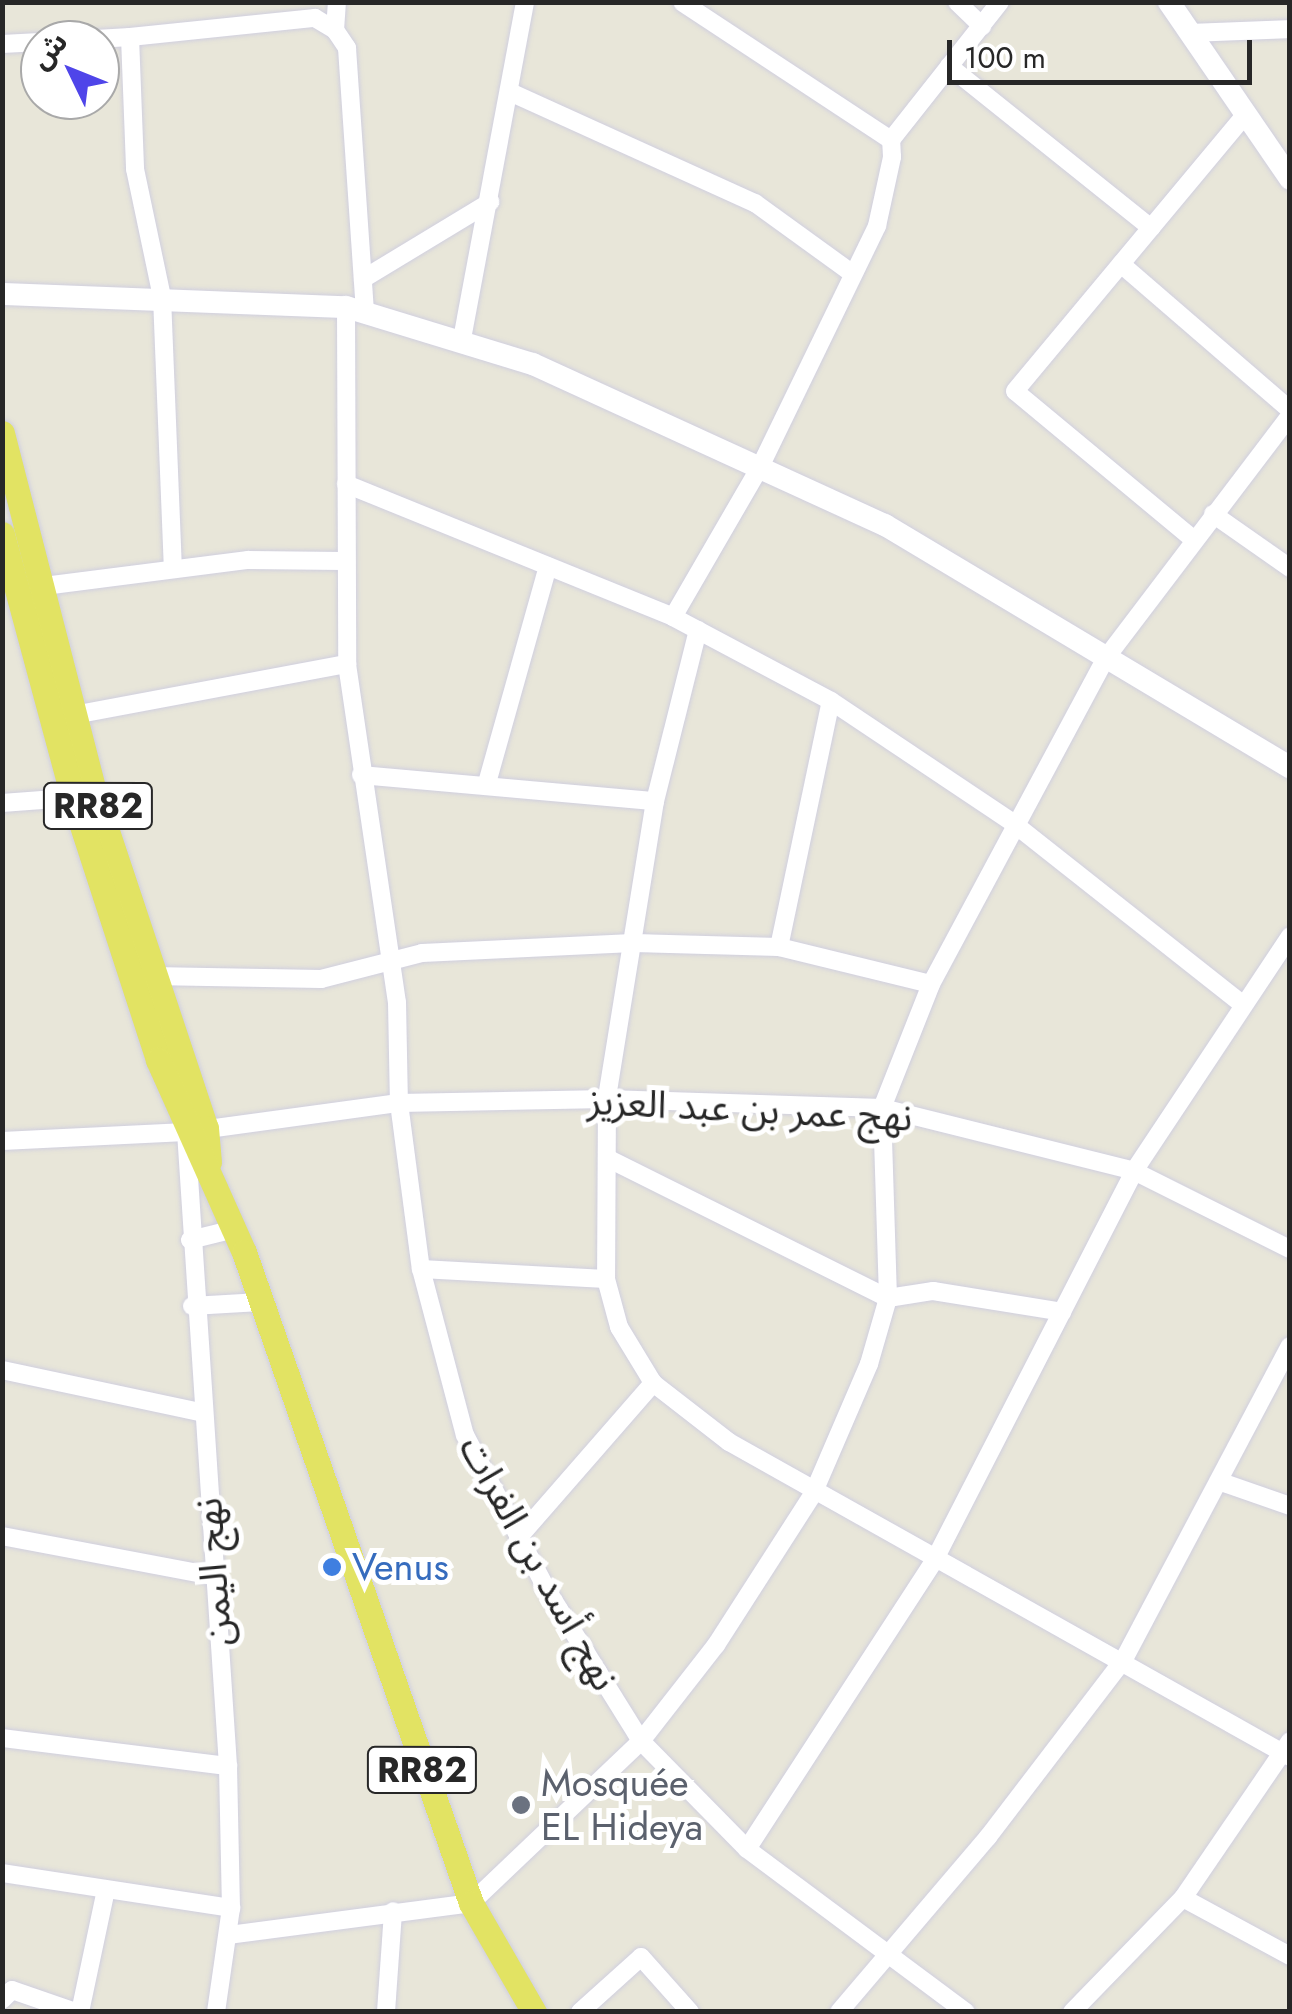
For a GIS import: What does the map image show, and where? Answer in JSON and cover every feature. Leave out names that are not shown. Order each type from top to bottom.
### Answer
[{"type":"main road","name":"RR82","points":[[2,434],[74,715],[84,797],[151,976],[196,1130]]},
{"type":"main road","name":"RR82","points":[[2,534],[84,797],[210,1172],[235,1229],[471,1904],[534,2012]]},
{"type":"street","points":[[120,38],[315,18],[335,30],[337,2]]},
{"type":"street","points":[[462,340],[512,92],[525,2]]},
{"type":"street","points":[[682,2],[891,140]]},
{"type":"street","points":[[957,2],[982,26]]},
{"type":"street","points":[[673,617],[761,465],[877,226],[891,140],[1000,2]]},
{"type":"street","points":[[1169,2],[1290,180]]},
{"type":"street","points":[[1192,32],[1290,29]]},
{"type":"street","name":"نهج أسد بن الفرات","points":[[335,30],[347,48],[363,280],[356,310],[346,484],[343,561],[347,664],[388,962],[399,1103],[421,1269],[465,1435],[518,1538],[641,1741],[747,1849],[966,2012]]},
{"type":"street","points":[[130,37],[134,169],[162,296],[174,568]]},
{"type":"street","points":[[949,66],[1151,228]]},
{"type":"street","points":[[512,92],[755,203],[853,274]]},
{"type":"street","points":[[1194,539],[1014,391],[1246,114]]},
{"type":"street","points":[[363,280],[490,202]]},
{"type":"street","points":[[230,1935],[393,1911],[471,1904],[641,1741],[716,1646],[813,1494],[853,1413],[888,1298],[882,1108],[931,984],[1012,822],[1106,658],[1290,413],[1121,264]]},
{"type":"street","points":[[2,294],[162,296],[356,310],[462,340],[598,389],[940,555],[1290,767]]},
{"type":"street","points":[[2,312],[40,296]]},
{"type":"street","points":[[346,484],[673,617],[831,701],[1012,822],[1241,1003]]},
{"type":"street","points":[[1213,514],[1290,568]]},
{"type":"street","points":[[44,586],[174,568],[343,561]]},
{"type":"street","points":[[488,783],[548,566]]},
{"type":"street","points":[[698,630],[655,801],[607,1099],[606,1279],[619,1328],[653,1383],[813,1494],[1287,1750],[1183,1898],[1072,2012]]},
{"type":"street","points":[[74,715],[347,664]]},
{"type":"street","points":[[779,947],[831,701]]},
{"type":"street","points":[[361,775],[488,783],[655,801]]},
{"type":"street","points":[[2,804],[84,797]]},
{"type":"street","points":[[747,1849],[935,1559],[1134,1171],[1241,1003],[1290,936]]},
{"type":"street","points":[[151,976],[321,979],[388,962],[633,942],[779,947],[931,984]]},
{"type":"street","name":"نهج عمر بن عبد العزيز","points":[[2,1140],[196,1130],[399,1103],[607,1099],[882,1108],[1134,1171],[1290,1249]]},
{"type":"street","name":"نهج اليمن","points":[[196,1130],[190,1240],[192,1306],[228,1766],[230,1935],[216,2012]]},
{"type":"street","points":[[606,1158],[888,1298],[933,1291],[1062,1312]]},
{"type":"street","points":[[190,1240],[235,1229]]},
{"type":"street","points":[[421,1269],[606,1279]]},
{"type":"street","points":[[192,1306],[260,1302]]},
{"type":"street","points":[[838,2012],[889,1955],[1124,1659],[1224,1483],[1290,1346]]},
{"type":"street","points":[[2,1370],[200,1412]]},
{"type":"street","points":[[518,1538],[653,1383]]},
{"type":"street","points":[[1224,1483],[1290,1506]]},
{"type":"street","points":[[2,1536],[213,1576]]},
{"type":"street","points":[[2,1738],[228,1766]]},
{"type":"street","points":[[2,1872],[104,1894],[231,1908]]},
{"type":"street","points":[[6,1992],[78,2012],[104,1894]]},
{"type":"street","points":[[1183,1898],[1290,1956]]},
{"type":"street","points":[[386,2012],[393,1911]]},
{"type":"street","points":[[580,2012],[642,1957],[690,2012]]},
{"type":"place","name":"Venus","points":[[332,1567]]},
{"type":"place","name":"Mosquée EL Hideya","points":[[521,1805]]}]
